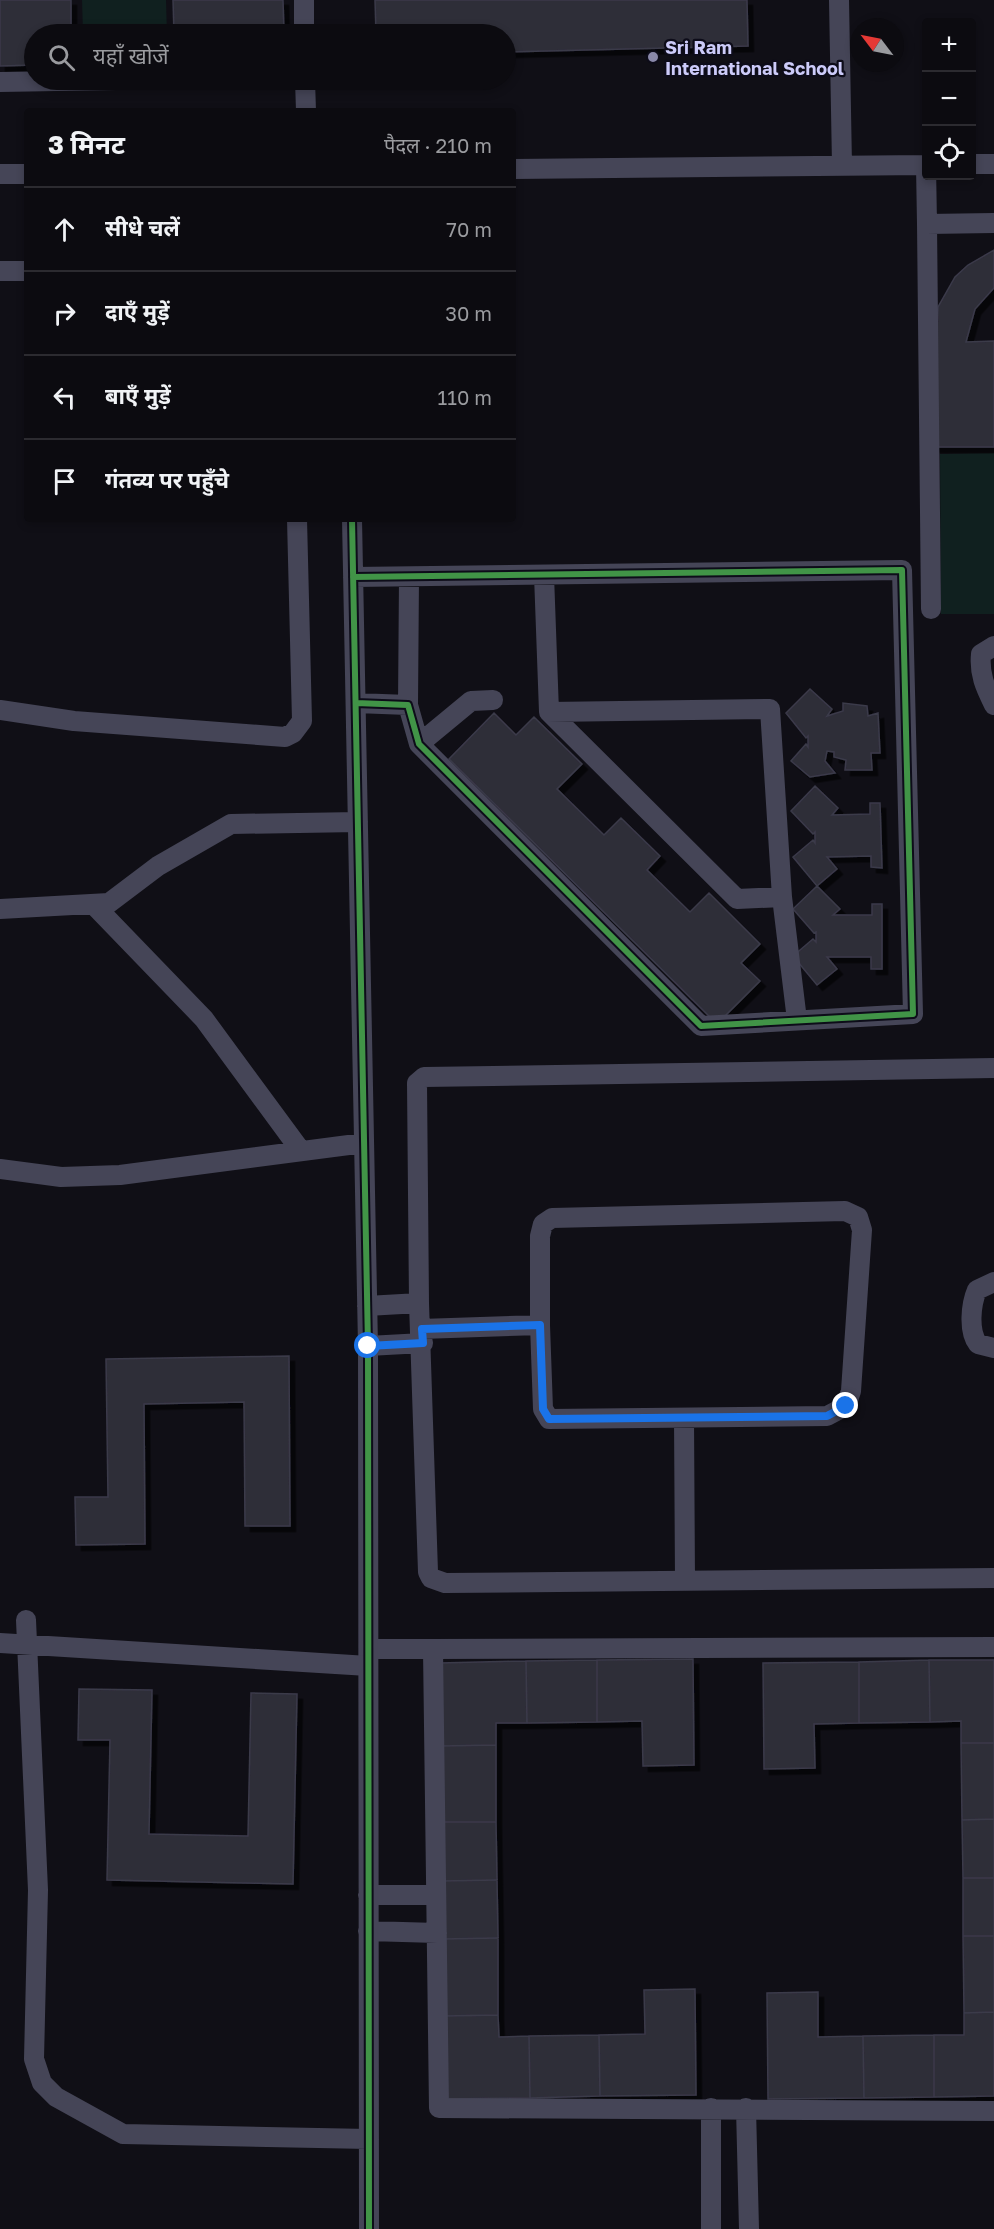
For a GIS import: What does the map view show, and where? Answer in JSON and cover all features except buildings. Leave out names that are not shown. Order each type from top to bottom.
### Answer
[{"type":"street","points":[[304,0],[304,24]]},
{"type":"street","points":[[839,0],[842,165]]},
{"type":"street","points":[[0,82],[24,82]]},
{"type":"street","points":[[305,90],[306,108]]},
{"type":"street","points":[[976,164],[994,164]]},
{"type":"street","points":[[516,169],[922,165]]},
{"type":"street","points":[[0,174],[24,174]]},
{"type":"street","points":[[926,180],[931,609]]},
{"type":"street","points":[[927,224],[994,223]]},
{"type":"street","points":[[0,271],[24,271]]},
{"type":"street","points":[[0,710],[74,721],[285,737],[293,733],[302,721],[297,522]]},
{"type":"street","points":[[352,522],[368,1346],[369,2229]]},
{"type":"street","points":[[353,578],[410,577],[544,575],[902,570],[913,1014],[701,1026],[419,744],[408,705],[410,577]]},
{"type":"street","points":[[544,575],[549,712],[737,899],[782,897]]},
{"type":"street","points":[[994,646],[981,654],[980,666],[981,679],[994,705]]},
{"type":"street","points":[[419,744],[471,700],[493,700]]},
{"type":"street","points":[[356,703],[408,705]]},
{"type":"street","points":[[549,712],[770,709],[782,897],[797,1020]]},
{"type":"street","points":[[0,909],[109,903],[158,866],[231,824],[358,822]]},
{"type":"street","points":[[93,904],[204,1019],[301,1151]]},
{"type":"street","points":[[994,1068],[424,1077],[417,1083],[419,1303],[417,1339],[428,1572],[431,1578],[445,1583],[994,1578]]},
{"type":"street","points":[[0,1169],[61,1177],[120,1175],[364,1143]]},
{"type":"street","points":[[845,1211],[858,1217],[862,1230],[851,1391],[846,1406],[827,1416],[549,1419],[543,1409],[540,1325],[540,1236],[543,1224],[552,1218],[845,1211]]},
{"type":"street","points":[[994,1282],[985,1284],[977,1290],[973,1298],[972,1326],[978,1344],[994,1348]]},
{"type":"street","points":[[367,1306],[419,1303]]},
{"type":"street","points":[[368,1346],[540,1325]]},
{"type":"street","points":[[684,1418],[685,1581]]},
{"type":"street","points":[[26,1620],[38,1890],[34,2059],[42,2083],[56,2097],[123,2134],[369,2139]]},
{"type":"street","points":[[0,1643],[369,1658],[433,1649],[994,1647]]},
{"type":"street","points":[[433,1649],[439,2108],[994,2111]]},
{"type":"street","points":[[368,1895],[436,1895]]},
{"type":"street","points":[[368,1931],[437,1933]]},
{"type":"street","points":[[711,2108],[711,2229]]},
{"type":"street","points":[[746,2108],[749,2229]]},
{"type":"shaded area","points":[[82,0],[166,0],[167,24],[83,24]]},
{"type":"shaded area","points":[[994,453],[994,614],[941,614],[940,454]]},
{"type":"cycle path","points":[[352,522],[368,1346],[369,2229]]},
{"type":"cycle path","points":[[353,577],[902,570],[913,1014],[701,1026],[419,744],[408,705],[356,703]]},
{"type":"place","name":"Sri Ram International School","points":[[653,57]]},
{"type":"route","points":[[368,1346],[423,1343],[422,1329],[540,1325],[543,1409],[549,1419],[827,1416],[846,1406]]}]
